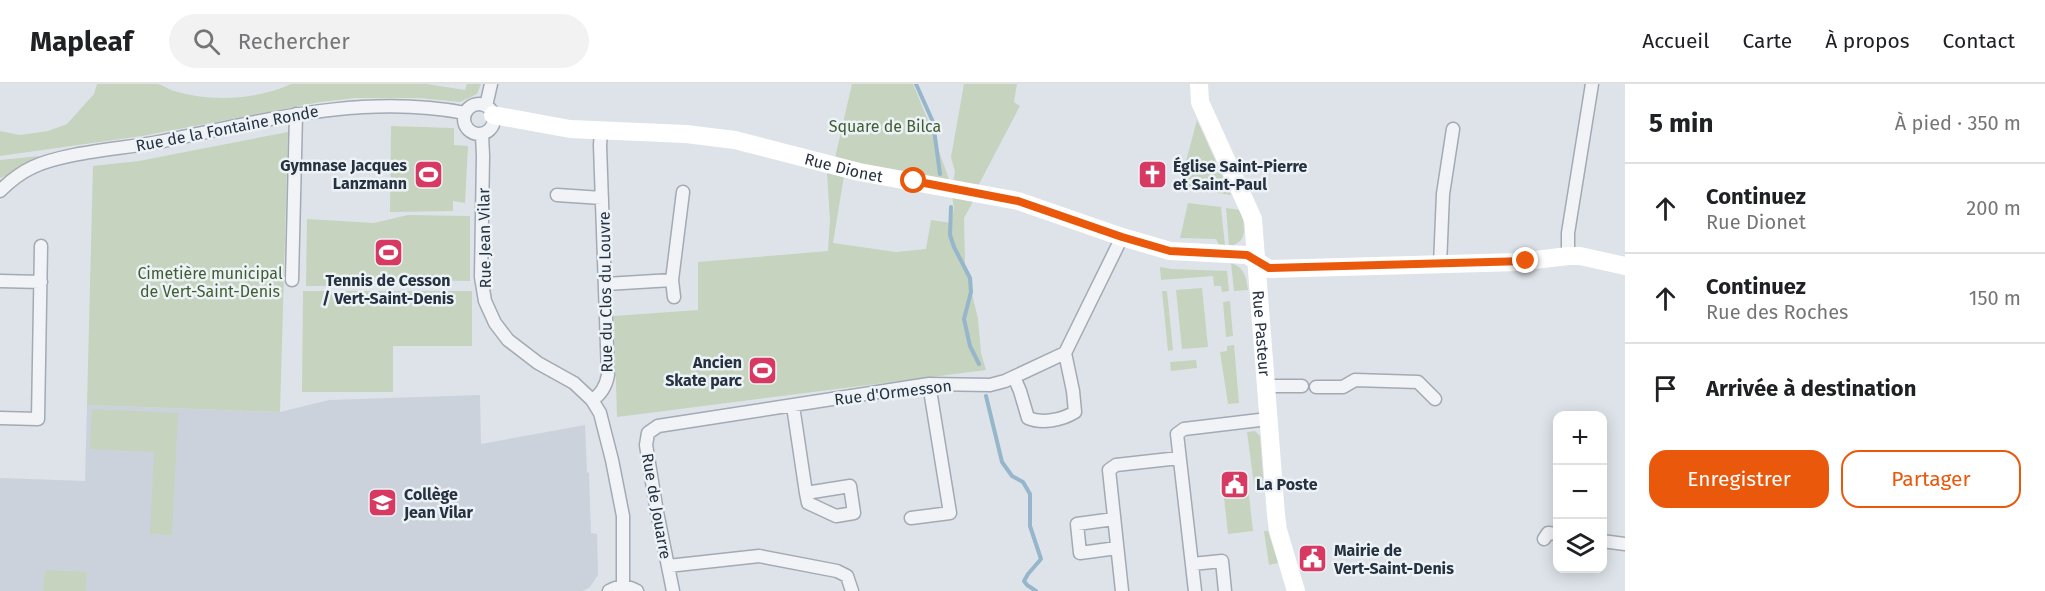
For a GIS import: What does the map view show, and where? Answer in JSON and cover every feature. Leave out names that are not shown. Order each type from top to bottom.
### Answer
[{"type":"street","points":[[490,110],[476,104],[467,109],[466,127],[472,133],[482,134],[493,125],[490,110],[491,84]]},
{"type":"street","name":"Rue Pasteur","points":[[1199,84],[1200,102],[1251,212],[1278,530],[1296,591]]},
{"type":"street","points":[[1568,256],[1568,233],[1592,84]]},
{"type":"street","name":"Rue de la Fontaine Ronde","points":[[0,191],[23,172],[48,161],[296,114],[344,108],[394,106],[465,113]]},
{"type":"street","name":"Rue Dionet","points":[[490,110],[570,129],[687,134],[735,140],[859,172],[1018,201],[1170,251],[1247,255],[1269,268],[1518,262],[1568,256],[1580,256],[1625,266]]},
{"type":"street","points":[[292,280],[296,114]]},
{"type":"street","points":[[1440,265],[1443,194],[1453,129]]},
{"type":"street","name":"Rue du Clos du Louvre","points":[[592,400],[599,396],[608,375],[601,132]]},
{"type":"street","name":"Rue Jean Vilar","points":[[482,134],[481,277],[489,312],[501,332],[516,348],[574,383],[592,400]]},
{"type":"street","points":[[674,297],[672,280],[682,192]]},
{"type":"street","points":[[557,195],[602,198]]},
{"type":"street","points":[[1014,377],[1028,418],[1036,422],[1067,417],[1075,412],[1065,353],[1122,237]]},
{"type":"street","points":[[0,418],[38,419],[41,246]]},
{"type":"street","points":[[606,284],[672,280]]},
{"type":"street","points":[[0,281],[40,282]]},
{"type":"street","name":"Rue d'Ormesson","points":[[658,426],[929,384],[990,385],[1014,377],[1065,353]]},
{"type":"street","points":[[1316,387],[1344,387],[1355,380],[1418,382],[1435,399]]},
{"type":"street","points":[[911,518],[950,513],[929,384]]},
{"type":"street","points":[[1265,386],[1302,386]]},
{"type":"street","points":[[592,400],[600,413],[620,497],[625,537],[623,586]]},
{"type":"street","points":[[793,406],[806,493]]},
{"type":"street","points":[[1195,591],[1176,439],[1181,430],[1268,419]]},
{"type":"street","name":"Rue de Jouarre","points":[[658,426],[648,434],[646,445],[673,591]]},
{"type":"street","points":[[1122,591],[1109,470],[1116,465],[1179,458]]},
{"type":"street","points":[[1114,519],[1077,524],[1080,553],[1118,548]]},
{"type":"street","points":[[1544,539],[1548,533],[1553,534]]},
{"type":"street","points":[[1607,542],[1625,544]]},
{"type":"street","points":[[668,566],[769,557],[837,571],[847,576],[852,591]]},
{"type":"street","points":[[1192,564],[1222,561],[1225,591]]},
{"type":"street","points":[[609,591],[623,586],[637,591]]},
{"type":"shaded area","name":"Collège Jean Vilar","points":[[480,395],[481,444],[585,425],[591,533],[597,534],[598,575],[590,587],[583,591],[0,591],[0,478],[85,481],[87,405],[280,412],[329,400]]},
{"type":"green space","points":[[97,84],[157,84],[188,95],[233,98],[263,93],[291,84],[427,84],[465,90],[467,84],[481,84],[477,94],[460,102],[419,98],[356,98],[320,102],[142,136],[0,156],[0,131],[20,135],[48,131],[67,124],[94,94]]},
{"type":"green space","name":"Square de Bilca","points":[[852,84],[913,84],[950,182],[835,158]]},
{"type":"green space","points":[[964,84],[1017,84],[1014,102],[1020,106],[978,186],[953,182],[955,172],[951,157]]},
{"type":"green space","points":[[1197,120],[1231,195],[1179,187]]},
{"type":"green space","name":"Gymnase Jacques Lanzmann","points":[[391,126],[454,128],[454,145],[468,146],[465,203],[453,201],[453,211],[390,212]]},
{"type":"green space","name":"Cimetière municipal de Vert-Saint-Denis","points":[[288,132],[280,412],[87,405],[93,166],[139,161]]},
{"type":"green space","points":[[40,156],[9,174],[0,178],[0,160]]},
{"type":"green space","points":[[827,173],[844,176],[833,243],[896,252],[926,249],[931,220],[951,223],[954,208],[952,195],[975,198],[964,218],[965,264],[978,319],[981,353],[986,370],[617,417],[614,316],[698,310],[698,262],[828,251],[830,220]]},
{"type":"green space","points":[[1188,203],[1221,207],[1225,246],[1219,245],[1216,239],[1180,238]]},
{"type":"green space","points":[[1226,208],[1240,210],[1244,227],[1240,241],[1229,246]]},
{"type":"green space","name":"Tennis de Cesson / Vert-Saint-Denis","points":[[408,215],[470,216],[470,281],[396,280],[372,286],[306,286],[307,219],[374,223]]},
{"type":"green space","points":[[1231,263],[1242,270],[1248,290],[1234,291]]},
{"type":"green space","points":[[1160,267],[1227,271],[1229,291],[1222,292],[1221,286],[1214,286],[1213,276],[1161,280]]},
{"type":"green space","points":[[1202,288],[1208,347],[1182,349],[1176,290]]},
{"type":"green space","points":[[303,291],[472,291],[472,346],[393,346],[393,392],[302,392]]},
{"type":"green space","points":[[1162,291],[1167,291],[1173,350],[1168,351]]},
{"type":"green space","points":[[1230,301],[1233,336],[1226,337],[1223,302]]},
{"type":"green space","points":[[1234,345],[1239,403],[1228,404],[1220,352],[1227,351],[1227,346]]},
{"type":"green space","points":[[1196,360],[1197,368],[1171,371],[1170,362]]},
{"type":"green space","points":[[92,409],[178,413],[172,535],[150,534],[154,452],[90,449]]},
{"type":"green space","points":[[1255,431],[1260,436],[1264,491],[1255,492],[1247,432]]},
{"type":"green space","points":[[1249,495],[1253,531],[1228,534],[1224,498]]},
{"type":"green space","points":[[1264,531],[1268,531],[1278,563],[1269,565]]},
{"type":"green space","points":[[45,570],[87,572],[86,591],[43,591]]},
{"type":"waterway","points":[[916,84],[933,122],[940,174]]},
{"type":"waterway","points":[[951,207],[950,235],[970,278],[971,292],[964,319],[970,346],[979,364]]},
{"type":"waterway","points":[[986,396],[1002,462],[1012,476],[1023,482],[1030,494],[1030,526],[1041,559],[1024,581],[1036,591]]},
{"type":"place","name":"Gymnase Jacques Lanzmann","points":[[428,174]]},
{"type":"place","name":"Église Saint-Pierre et Saint-Paul","points":[[1152,175]]},
{"type":"place","name":"Tennis de Cesson / Vert-Saint-Denis","points":[[388,252]]},
{"type":"place","name":"Ancien Skate parc","points":[[763,371]]},
{"type":"place","name":"La Poste","points":[[1235,484]]},
{"type":"place","name":"Collège Jean Vilar","points":[[383,503]]},
{"type":"place","name":"Mairie de Vert-Saint-Denis","points":[[1313,559]]},
{"type":"route","points":[[914,181],[1018,201],[1152,247],[1170,251],[1247,255],[1269,268],[1413,266],[1526,261]]}]
